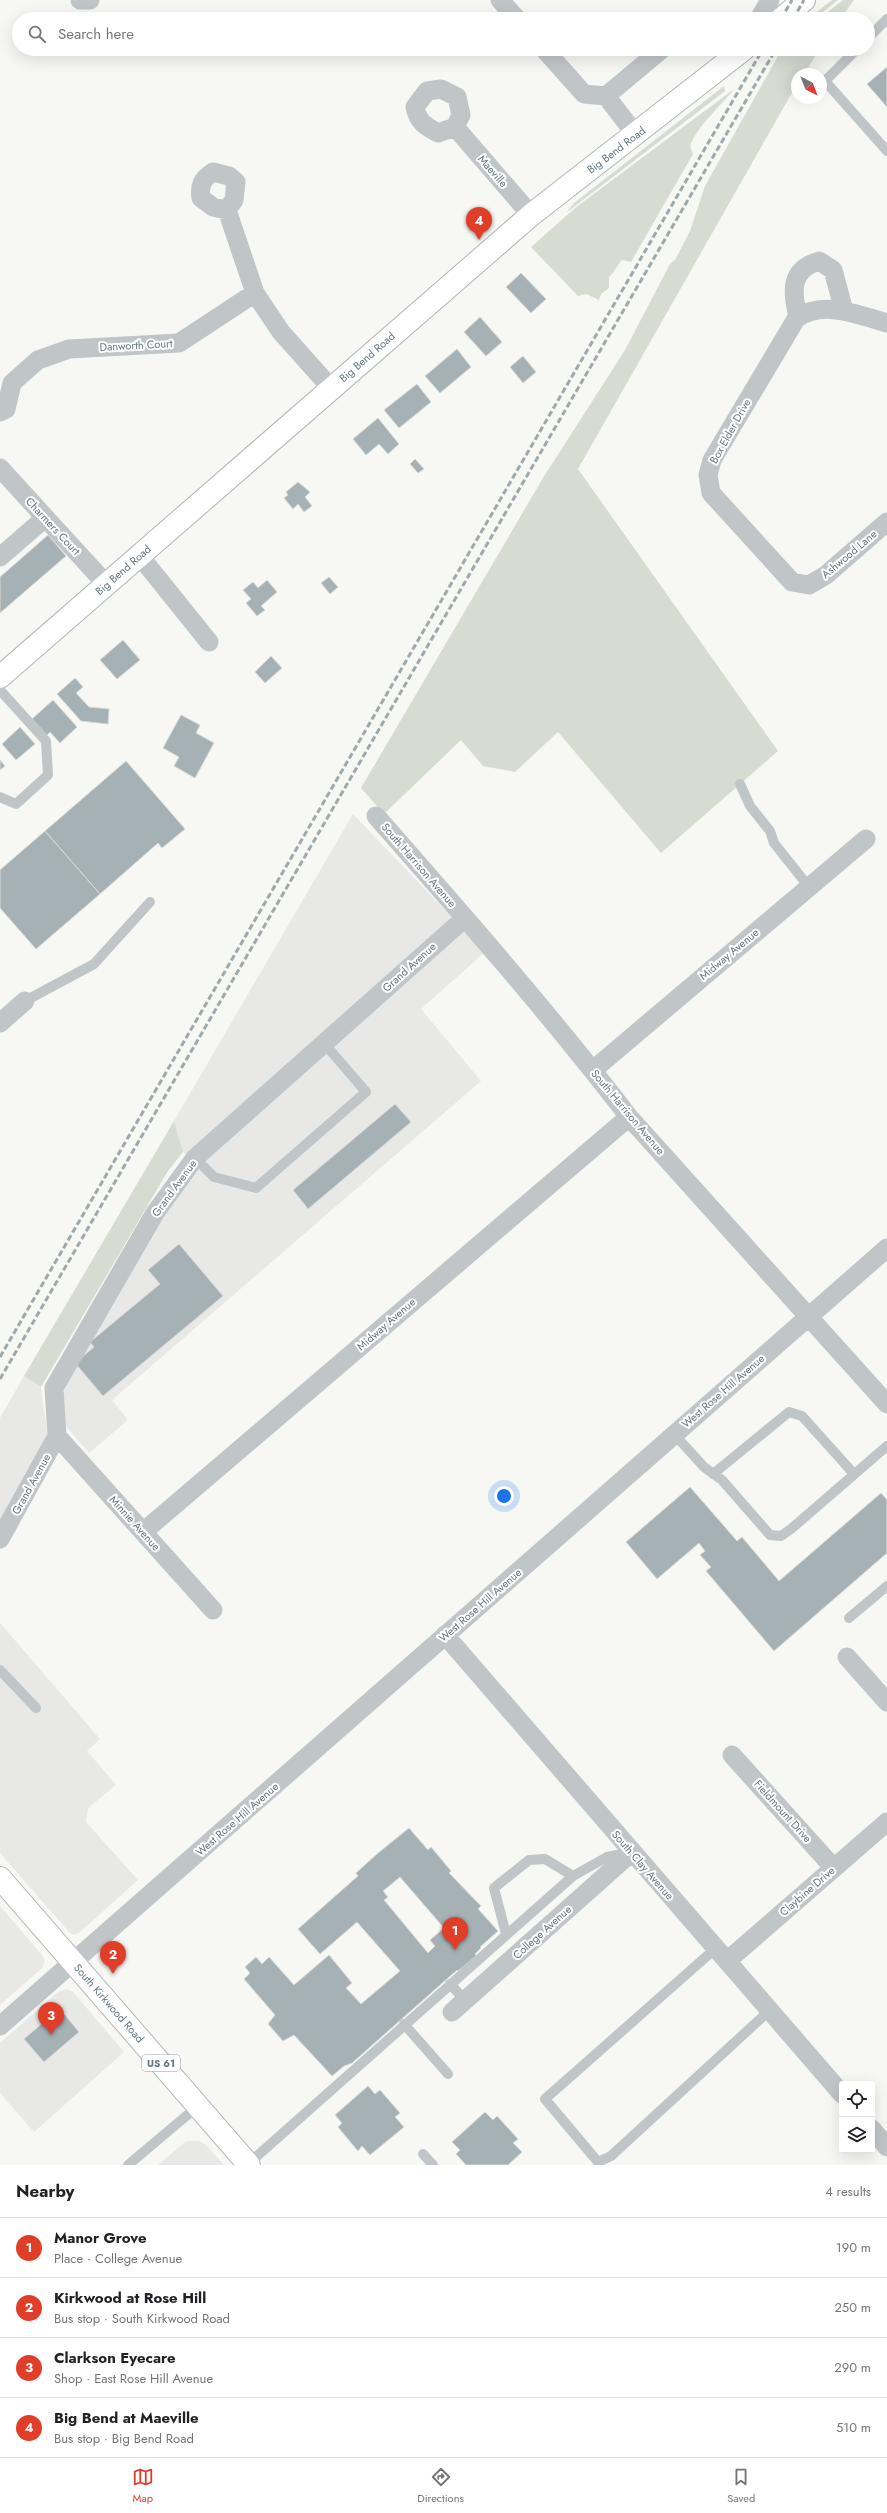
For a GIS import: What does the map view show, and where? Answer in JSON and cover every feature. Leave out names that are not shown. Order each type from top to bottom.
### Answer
[{"type":"main road","points":[[789,12],[804,0]]},
{"type":"main road","name":"Big Bend Road","points":[[1,676],[531,215],[636,135],[735,56]]},
{"type":"main road","name":"South Kirkwood Road","points":[[0,1878],[248,2164]]},
{"type":"street","points":[[80,0],[90,0]]},
{"type":"street","points":[[500,0],[511,12]]},
{"type":"street","points":[[763,12],[770,0]]},
{"type":"street","points":[[550,56],[584,94],[606,96],[654,56]]},
{"type":"street","points":[[606,96],[636,135]]},
{"type":"street","name":"Maeville","points":[[455,127],[531,215]]},
{"type":"street","points":[[227,210],[255,293],[281,332],[331,388]]},
{"type":"street","points":[[844,311],[833,270],[819,261],[806,265],[796,280],[793,295],[798,317],[813,310],[844,311],[887,323]]},
{"type":"street","name":"Danworth Court","points":[[0,412],[6,409],[9,402],[6,381],[38,360],[69,349],[179,343],[255,293]]},
{"type":"street","name":"Box Elder Drive","points":[[798,317],[712,460],[708,475],[711,493],[776,566],[792,582],[809,585]]},
{"type":"street","name":"Charmers Court","points":[[0,468],[6,488],[45,518],[106,584]]},
{"type":"street","points":[[0,557],[45,518]]},
{"type":"street","name":"Ashwood Lane","points":[[809,585],[826,575],[887,522]]},
{"type":"street","points":[[139,555],[209,642]]},
{"type":"street","name":"South Harrison Avenue","points":[[376,816],[465,918],[593,1070],[629,1117],[887,1404]]},
{"type":"street","name":"Midway Avenue","points":[[593,1070],[866,839]]},
{"type":"street","name":"Grand Avenue","points":[[0,1539],[57,1436],[54,1388],[155,1213],[195,1158],[465,918]]},
{"type":"street","points":[[0,1023],[25,1001]]},
{"type":"street","name":"Midway Avenue","points":[[144,1532],[629,1117]]},
{"type":"street","name":"West Rose Hill Avenue","points":[[0,2026],[887,1248]]},
{"type":"street","name":"Minnie Avenue","points":[[57,1436],[213,1610]]},
{"type":"street","name":"South Clay Avenue","points":[[444,1635],[839,2090]]},
{"type":"street","points":[[848,1657],[887,1702]]},
{"type":"street","name":"Fieldmount Drive","points":[[732,1755],[833,1867]]},
{"type":"street","name":"Claybine Drive","points":[[722,1954],[833,1867],[887,1822]]},
{"type":"street","name":"College Avenue","points":[[458,2006],[632,1852]]},
{"type":"street","points":[[875,2133],[887,2147]]},
{"type":"lane","points":[[875,31],[887,19]]},
{"type":"lane","points":[[850,56],[825,81],[887,151]]},
{"type":"lane","points":[[0,796],[16,804],[48,775],[46,742],[1,676]]},
{"type":"lane","points":[[740,784],[748,802],[770,831],[774,843],[809,887]]},
{"type":"lane","points":[[25,1001],[94,964],[150,902]]},
{"type":"lane","points":[[195,1158],[214,1177],[256,1188],[366,1092],[324,1043]]},
{"type":"lane","points":[[713,1474],[789,1412],[802,1416],[854,1474]]},
{"type":"lane","points":[[674,1434],[713,1474],[722,1480],[770,1535],[781,1536],[887,1446]]},
{"type":"lane","points":[[849,1618],[887,1586]]},
{"type":"lane","points":[[0,1670],[36,1708]]},
{"type":"lane","points":[[248,2164],[289,2129],[404,2024],[573,1876],[607,1857],[632,1852]]},
{"type":"lane","points":[[506,1934],[494,1888],[529,1860],[545,1859],[573,1876]]},
{"type":"lane","points":[[722,1954],[545,2099],[598,2162],[611,2156],[770,2010]]},
{"type":"lane","points":[[450,1984],[458,2006]]},
{"type":"lane","points":[[404,2024],[448,2074]]},
{"type":"lane","points":[[128,2165],[198,2106]]},
{"type":"lane","points":[[423,2154],[433,2165]]},
{"type":"shaded area","points":[[832,0],[838,0],[823,12],[817,12]]},
{"type":"shaded area","points":[[843,0],[854,0],[845,12],[828,12]]},
{"type":"shaded area","points":[[778,56],[816,56],[808,68],[791,68],[791,95],[578,469],[778,751],[661,853],[558,732],[515,772],[483,766],[461,740],[384,814],[361,788],[543,478],[625,350],[670,264],[675,260],[690,231],[705,186]]},
{"type":"shaded area","points":[[724,86],[725,91],[566,213],[574,203]]},
{"type":"shaded area","points":[[734,89],[698,131],[690,146],[693,154],[631,262],[622,260],[620,262],[609,277],[609,288],[601,294],[599,300],[586,294],[578,296],[531,247],[575,208]]},
{"type":"shaded area","points":[[353,814],[485,952],[421,1009],[481,1081],[112,1400],[128,1420],[89,1453],[65,1425],[62,1396],[70,1376],[166,1204],[197,1168],[183,1152],[174,1121]]},
{"type":"shaded area","points":[[174,1121],[183,1152],[168,1171],[41,1387],[24,1376]]},
{"type":"shaded area","points":[[24,1376],[41,1387],[47,1432],[45,1442],[0,1523],[0,1418]]},
{"type":"shaded area","points":[[0,1623],[100,1739],[87,1751],[116,1785],[88,1808],[86,1822],[138,1880],[80,1932],[74,1935],[69,1932],[0,1853]]},
{"type":"shaded area","points":[[0,1906],[42,1955],[45,1961],[42,1968],[0,2005]]},
{"type":"shaded area","points":[[67,1989],[73,1992],[124,2052],[34,2132],[0,2093],[0,2043],[58,1992]]},
{"type":"shaded area","points":[[186,2141],[199,2141],[205,2144],[224,2165],[158,2165]]},
{"type":"building","points":[[887,67],[887,107],[867,84]]},
{"type":"building","points":[[521,273],[546,299],[531,313],[506,287]]},
{"type":"building","points":[[480,317],[502,342],[486,356],[464,332]]},
{"type":"building","points":[[457,349],[471,367],[440,393],[425,376]]},
{"type":"building","points":[[523,356],[536,372],[523,383],[510,367]]},
{"type":"building","points":[[417,384],[431,402],[399,428],[384,410]]},
{"type":"building","points":[[378,418],[399,444],[388,454],[379,444],[366,455],[353,439]]},
{"type":"building","points":[[415,459],[424,469],[418,473],[410,464]]},
{"type":"building","points":[[298,482],[310,492],[305,497],[312,506],[304,512],[298,504],[293,509],[284,498],[288,495],[286,492]]},
{"type":"building","points":[[48,535],[66,556],[0,613],[0,577]]},
{"type":"building","points":[[329,577],[338,587],[330,594],[321,583]]},
{"type":"building","points":[[267,580],[277,592],[261,606],[265,610],[257,616],[246,603],[251,599],[243,590],[253,582],[258,588]]},
{"type":"building","points":[[123,640],[140,660],[117,679],[100,660]]},
{"type":"building","points":[[271,656],[282,668],[265,683],[255,672]]},
{"type":"building","points":[[75,678],[83,687],[76,693],[89,707],[109,709],[108,724],[81,721],[57,694]]},
{"type":"building","points":[[53,700],[77,727],[60,743],[50,732],[47,735],[32,719]]},
{"type":"building","points":[[181,715],[200,725],[196,733],[214,743],[195,778],[174,766],[179,757],[163,748]]},
{"type":"building","points":[[20,727],[35,744],[16,760],[2,744]]},
{"type":"building","points":[[0,760],[5,766],[0,770]]},
{"type":"building","points":[[126,761],[185,829],[162,848],[158,843],[100,894],[45,831]]},
{"type":"building","points":[[45,831],[100,894],[36,949],[0,908],[0,870]]},
{"type":"building","points":[[395,1104],[411,1122],[308,1209],[293,1190]]},
{"type":"building","points":[[179,1244],[223,1296],[103,1396],[75,1363],[94,1347],[90,1342],[160,1284],[148,1270]]},
{"type":"building","points":[[690,1487],[737,1541],[742,1537],[779,1581],[881,1493],[887,1500],[887,1553],[774,1651],[706,1571],[711,1567],[700,1555],[705,1551],[699,1543],[657,1579],[626,1542]]},
{"type":"building","points":[[409,1828],[428,1850],[431,1847],[451,1871],[449,1873],[481,1906],[478,1909],[498,1931],[480,1947],[481,1948],[475,1954],[476,1956],[458,1971],[457,1970],[352,2063],[344,2066],[332,2076],[294,2035],[283,2041],[268,2024],[275,2015],[244,1979],[250,1973],[245,1967],[256,1957],[262,1964],[269,1957],[294,1985],[329,1955],[352,1983],[346,1988],[361,2004],[400,1971],[357,1922],[320,1954],[298,1929],[358,1876],[356,1873]],"holes":[[[400,1877],[444,1928],[430,1940],[435,1946],[428,1953],[384,1900],[388,1897],[383,1891]]]},
{"type":"building","points":[[53,2014],[64,2014],[79,2032],[44,2062],[24,2039]]},
{"type":"building","points":[[368,2086],[375,2094],[380,2090],[400,2113],[395,2117],[404,2127],[370,2155],[362,2146],[358,2151],[338,2127],[342,2123],[335,2115]]},
{"type":"building","points":[[485,2112],[493,2120],[497,2116],[518,2139],[513,2143],[522,2152],[508,2165],[466,2165],[456,2154],[460,2150],[452,2142]]},
{"type":"railway","points":[[785,12],[792,0]]},
{"type":"railway","points":[[797,12],[804,0]]},
{"type":"railway","points":[[0,1357],[759,56]]},
{"type":"railway","points":[[0,1379],[772,56]]},
{"type":"place","name":"Big Bend at Maeville","points":[[479,240]]},
{"type":"place","name":"Manor Grove","points":[[455,1950]]},
{"type":"place","name":"Kirkwood at Rose Hill","points":[[113,1974]]},
{"type":"place","name":"Clarkson Eyecare","points":[[51,2035]]}]
